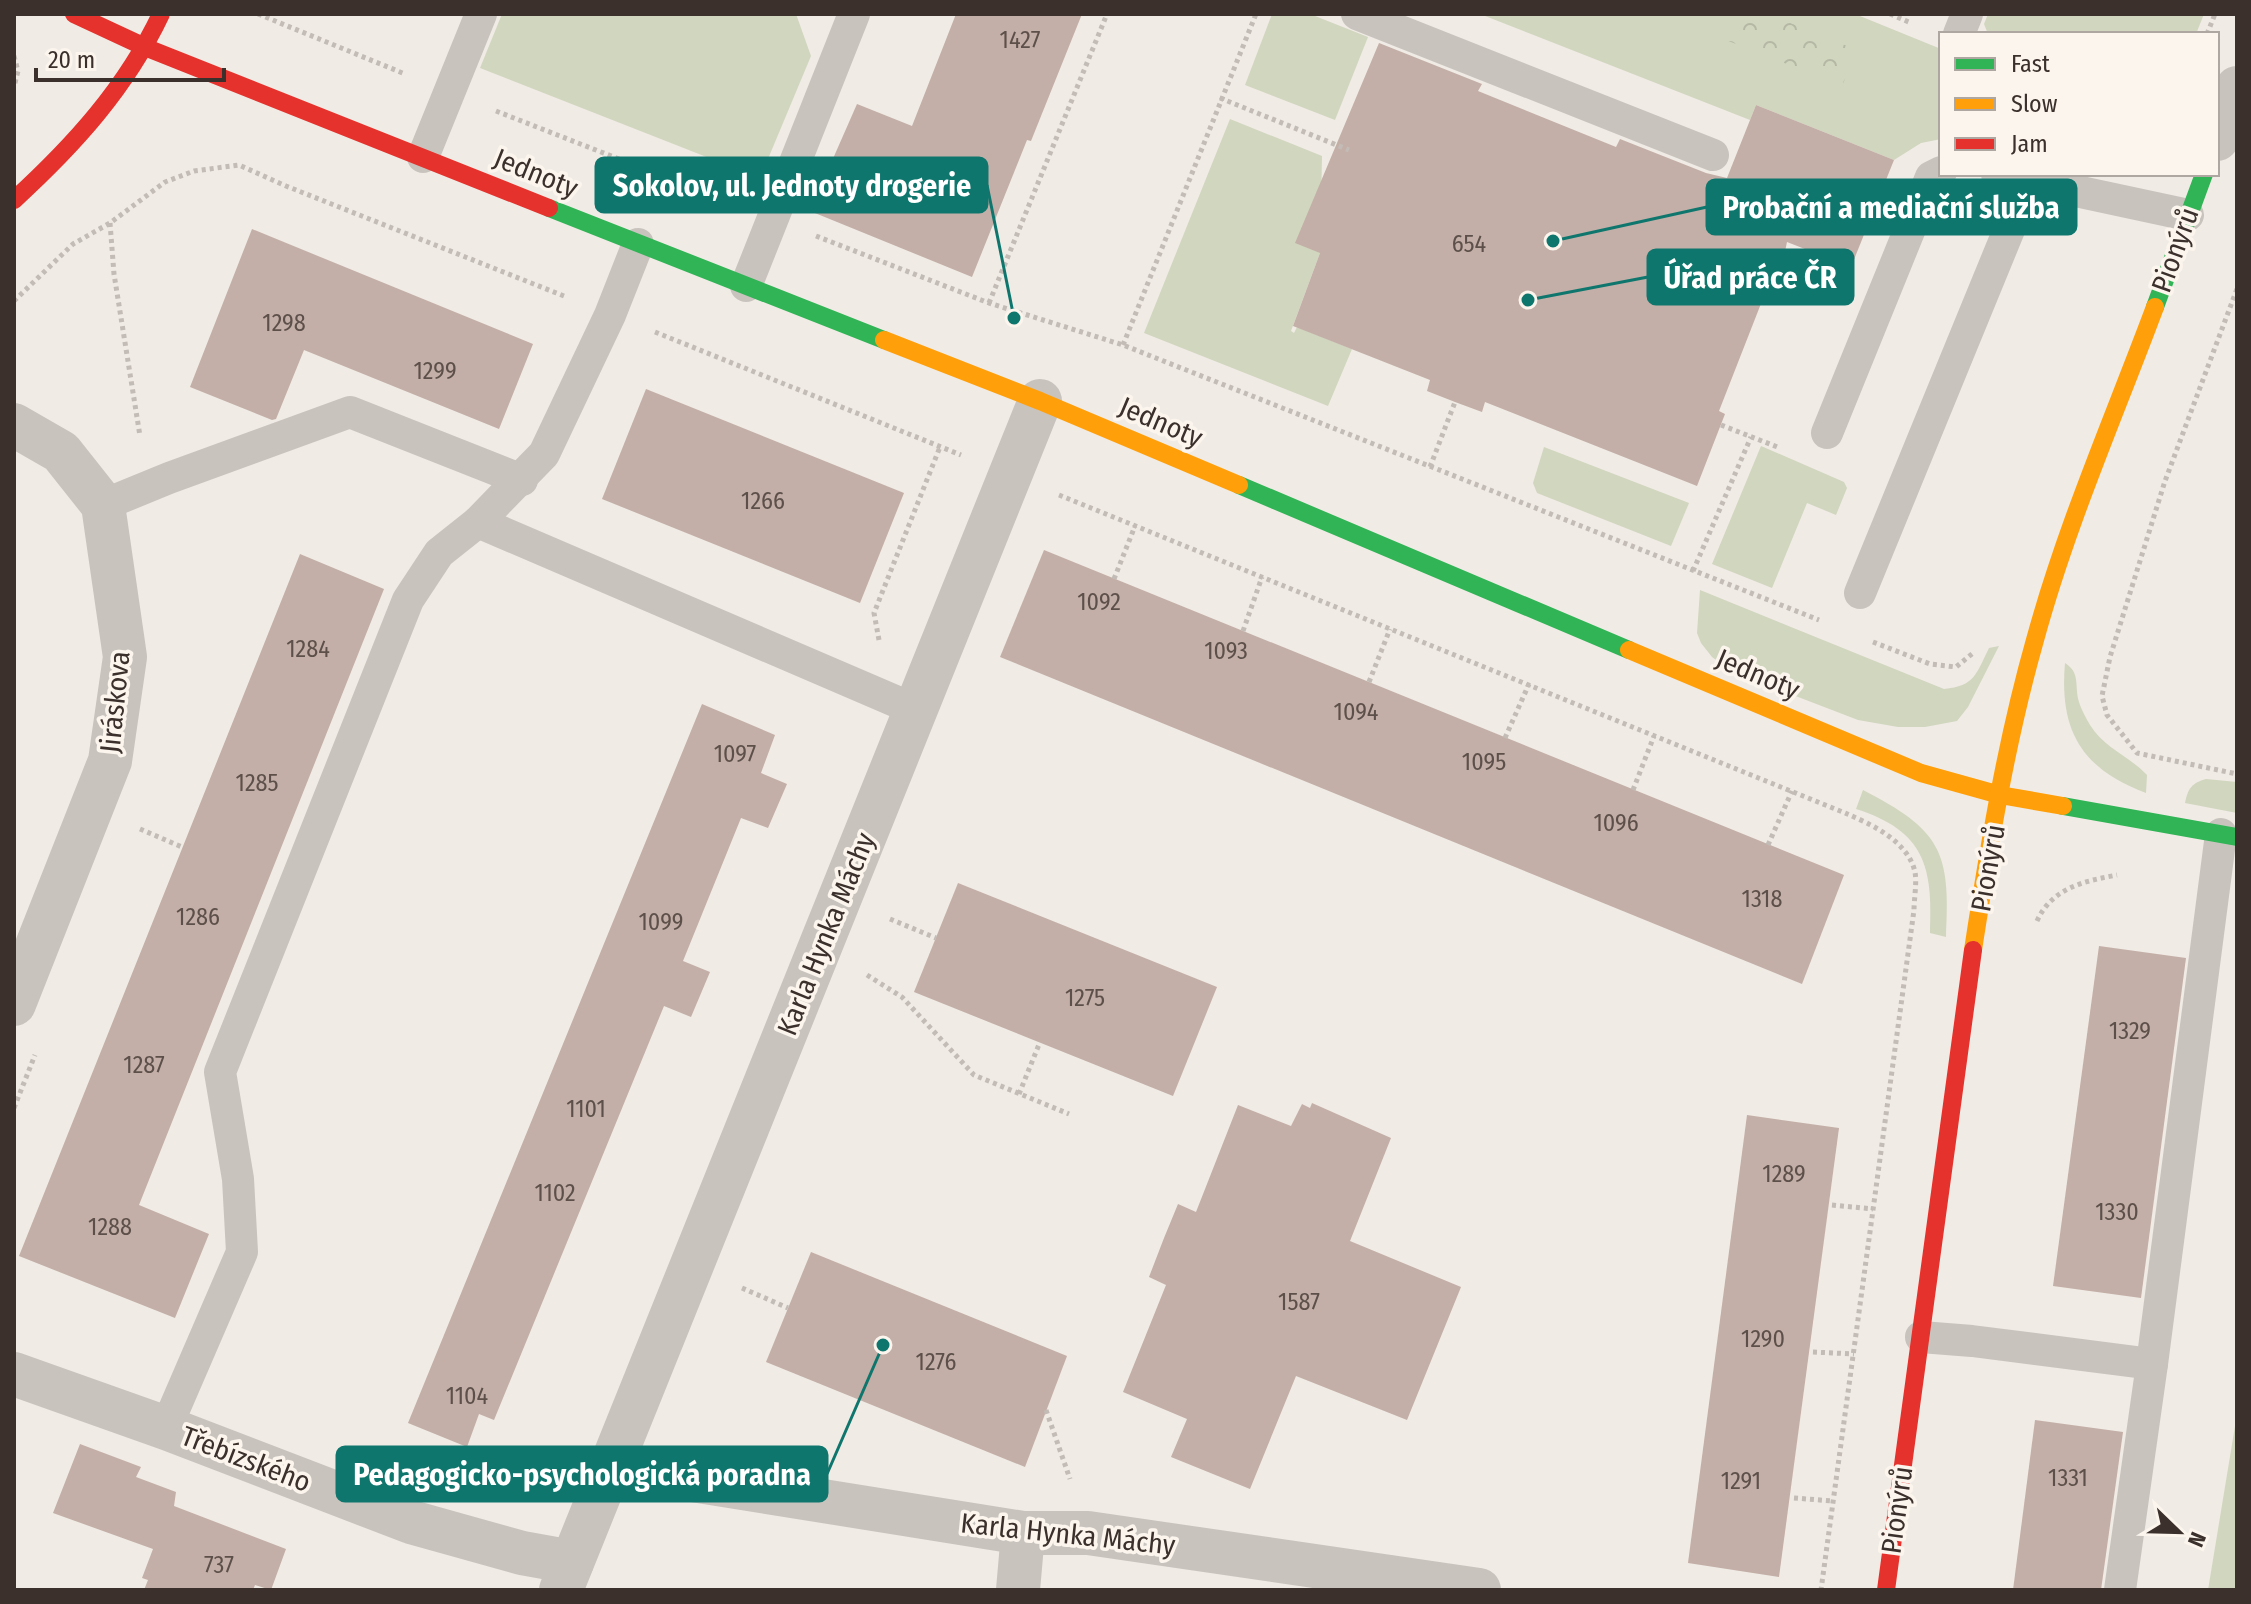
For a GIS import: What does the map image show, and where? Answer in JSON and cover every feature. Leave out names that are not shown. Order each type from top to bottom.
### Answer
[{"type":"street","name":"Jednoty","points":[[74,14],[147,48],[314,116],[1040,401],[1921,773],[2000,795],[2229,836]]},
{"type":"street","points":[[14,200],[56,161],[108,105],[147,48],[161,14]]},
{"type":"street","points":[[2219,134],[2237,88]]},
{"type":"street","name":"Pionýrů","points":[[1886,1590],[1972,959],[2000,795],[2034,636],[2203,176]]},
{"type":"street","name":"Karla Hynka Máchy","points":[[567,1576],[1040,401]]},
{"type":"street","points":[[14,425],[61,452],[103,505]]},
{"type":"street","name":"Jiráskova","points":[[14,1004],[110,761],[125,657],[103,505]]},
{"type":"street","name":"Třebízského","points":[[14,1374],[166,1428],[411,1522],[522,1553],[567,1576]]},
{"type":"street","name":"Karla Hynka Máchy","points":[[611,1467],[1023,1533],[1088,1533],[1479,1590]]},
{"type":"street","points":[[1018,1590],[1023,1533]]},
{"type":"lane","points":[[423,157],[481,14]]},
{"type":"lane","points":[[746,286],[854,14]]},
{"type":"lane","points":[[1357,14],[1713,155]]},
{"type":"lane","points":[[1827,433],[1931,177],[1939,173]]},
{"type":"lane","points":[[2006,176],[2188,215]]},
{"type":"lane","points":[[1860,593],[2029,181]]},
{"type":"lane","points":[[166,1428],[242,1252],[238,1179],[220,1072],[408,600],[439,553],[478,522],[544,454],[610,315],[638,244]]},
{"type":"lane","points":[[103,505],[350,412],[522,480]]},
{"type":"lane","points":[[478,522],[916,710]]},
{"type":"lane","points":[[2120,1590],[2229,836]]},
{"type":"lane","points":[[1921,1337],[2152,1364]]},
{"type":"path","points":[[258,14],[989,303],[1123,345],[1827,624]]},
{"type":"path","points":[[989,303],[1107,14]]},
{"type":"path","points":[[1123,345],[1256,14]]},
{"type":"path","points":[[14,56],[18,71],[14,87]]},
{"type":"path","points":[[1220,98],[1349,150]]},
{"type":"path","points":[[14,301],[73,244],[110,223],[165,182],[194,171],[239,165],[1877,826],[1900,846],[1915,871],[1914,910],[1821,1590]]},
{"type":"path","points":[[110,223],[114,274],[148,488]]},
{"type":"path","points":[[2237,289],[2165,481],[2110,657],[2102,696],[2107,715],[2137,753],[2237,774]]},
{"type":"path","points":[[1430,467],[1455,402]]},
{"type":"path","points":[[1693,571],[1751,437]]},
{"type":"path","points":[[1114,579],[1135,526]]},
{"type":"path","points":[[1243,631],[1262,577]]},
{"type":"path","points":[[1369,682],[1390,629]]},
{"type":"path","points":[[1871,641],[1930,664],[1956,667],[1974,652]]},
{"type":"path","points":[[1505,738],[1529,684]]},
{"type":"path","points":[[1633,790],[1654,736]]},
{"type":"path","points":[[1768,845],[1792,791]]},
{"type":"path","points":[[139,829],[182,847]]},
{"type":"path","points":[[2034,928],[2038,917],[2057,893],[2090,880],[2129,876]]},
{"type":"path","points":[[885,917],[936,938]]},
{"type":"path","points":[[862,973],[902,997],[974,1075],[1069,1114]]},
{"type":"path","points":[[1019,1094],[1040,1042]]},
{"type":"path","points":[[1832,1205],[1873,1209]]},
{"type":"path","points":[[737,1286],[788,1308]]},
{"type":"path","points":[[1813,1352],[1854,1354]]},
{"type":"path","points":[[1046,1410],[1088,1533]]},
{"type":"path","points":[[1794,1498],[1833,1501]]},
{"type":"green space","points":[[502,14],[796,14],[811,56],[760,178],[480,68]]},
{"type":"green space","points":[[1272,14],[1310,14],[1368,37],[1335,120],[1245,85]]},
{"type":"green space","points":[[1480,14],[1855,14],[1939,48],[1939,139],[1921,143],[1894,160],[1756,105],[1750,120]]},
{"type":"green space","points":[[1737,14],[1768,14],[1857,50],[1842,86],[1726,40]]},
{"type":"green space","points":[[1988,14],[2204,14],[2197,32],[1987,32],[1984,24]]},
{"type":"green space","points":[[1230,119],[1322,156],[1320,253],[1291,331],[1294,333],[1297,327],[1352,349],[1328,406],[1144,333]]},
{"type":"green space","points":[[1761,446],[1844,482],[1847,488],[1836,515],[1807,503],[1772,588],[1712,564]]},
{"type":"green space","points":[[1544,447],[1689,503],[1671,546],[1537,493],[1533,483]]},
{"type":"green space","points":[[1700,590],[1944,689],[1968,682],[1977,672],[1989,648],[1999,646],[1968,707],[1957,721],[1925,727],[1898,727],[1858,720],[1733,672],[1712,657],[1697,633]]},
{"type":"green space","points":[[2065,663],[2073,671],[2079,702],[2090,725],[2102,740],[2147,775],[2146,793],[2106,772],[2079,744],[2066,709]]},
{"type":"green space","points":[[2206,779],[2237,782],[2237,813],[2185,803],[2191,787]]},
{"type":"green space","points":[[1863,790],[1909,818],[1935,846],[1946,883],[1946,937],[1930,933],[1929,889],[1920,854],[1911,840],[1897,828],[1856,809]]},
{"type":"green space","points":[[2237,1414],[2237,1590],[2208,1590]]},
{"type":"building","points":[[956,14],[1082,14],[972,277],[810,211],[857,104],[912,126]]},
{"type":"building","points":[[1379,43],[1482,84],[1478,91],[1616,147],[1620,139],[1706,173],[1727,178],[1756,105],[1894,160],[1851,267],[1787,242],[1779,280],[1771,278],[1719,411],[1725,414],[1697,486],[1485,402],[1482,412],[1427,391],[1430,380],[1293,326],[1320,253],[1295,243]]},
{"type":"building","points":[[252,229],[533,344],[499,429],[304,350],[276,419],[190,387]]},
{"type":"building","points":[[646,389],[904,493],[860,603],[602,499]]},
{"type":"building","points":[[1044,550],[1844,875],[1802,984],[1000,657]]},
{"type":"building","points":[[300,554],[384,589],[139,1205],[209,1234],[175,1318],[19,1256]]},
{"type":"building","points":[[702,704],[775,735],[761,773],[787,784],[768,828],[741,818],[683,961],[710,972],[691,1017],[664,1006],[494,1420],[479,1414],[467,1447],[408,1423]]},
{"type":"building","points":[[958,883],[1217,987],[1173,1096],[914,992]]},
{"type":"building","points":[[2099,946],[2186,958],[2141,1298],[2053,1286]]},
{"type":"building","points":[[1312,1103],[1391,1138],[1350,1241],[1461,1287],[1407,1420],[1296,1376],[1250,1489],[1171,1457],[1187,1419],[1123,1392],[1166,1285],[1149,1277],[1164,1238],[1178,1204],[1196,1212],[1238,1105],[1291,1126],[1302,1104],[1310,1108]]},
{"type":"building","points":[[1747,1115],[1839,1128],[1779,1577],[1688,1563]]},
{"type":"building","points":[[811,1252],[1067,1356],[1025,1467],[766,1362]]},
{"type":"building","points":[[2035,1420],[2123,1432],[2101,1590],[2013,1590]]},
{"type":"building","points":[[80,1444],[141,1467],[136,1477],[176,1492],[174,1506],[286,1549],[271,1590],[255,1585],[253,1590],[144,1590],[148,1580],[142,1578],[153,1549],[53,1513]]},
{"type":"traffic: fast","points":[[2155,307],[2203,176]]},
{"type":"traffic: fast","points":[[549,208],[884,340]]},
{"type":"traffic: fast","points":[[1239,485],[1629,650]]},
{"type":"traffic: fast","points":[[2063,806],[2237,837]]},
{"type":"traffic: slow","points":[[1973,950],[2007,755],[2047,597],[2155,307]]},
{"type":"traffic: slow","points":[[884,340],[1040,401],[1239,485]]},
{"type":"traffic: slow","points":[[1629,650],[1921,773],[2000,795],[2063,806]]},
{"type":"traffic: jam","points":[[74,14],[147,48],[549,208]]},
{"type":"traffic: jam","points":[[14,200],[97,114],[132,67],[161,14]]},
{"type":"traffic: jam","points":[[1886,1590],[1973,950]]},
{"type":"place","name":"Probační a mediační služba","points":[[1553,241]]},
{"type":"place","name":"Úřad práce ČR","points":[[1528,300]]},
{"type":"place","name":"Sokolov, ul. Jednoty drogerie","points":[[1014,318]]},
{"type":"place","name":"Pedagogicko-psychologická poradna","points":[[883,1345]]}]
